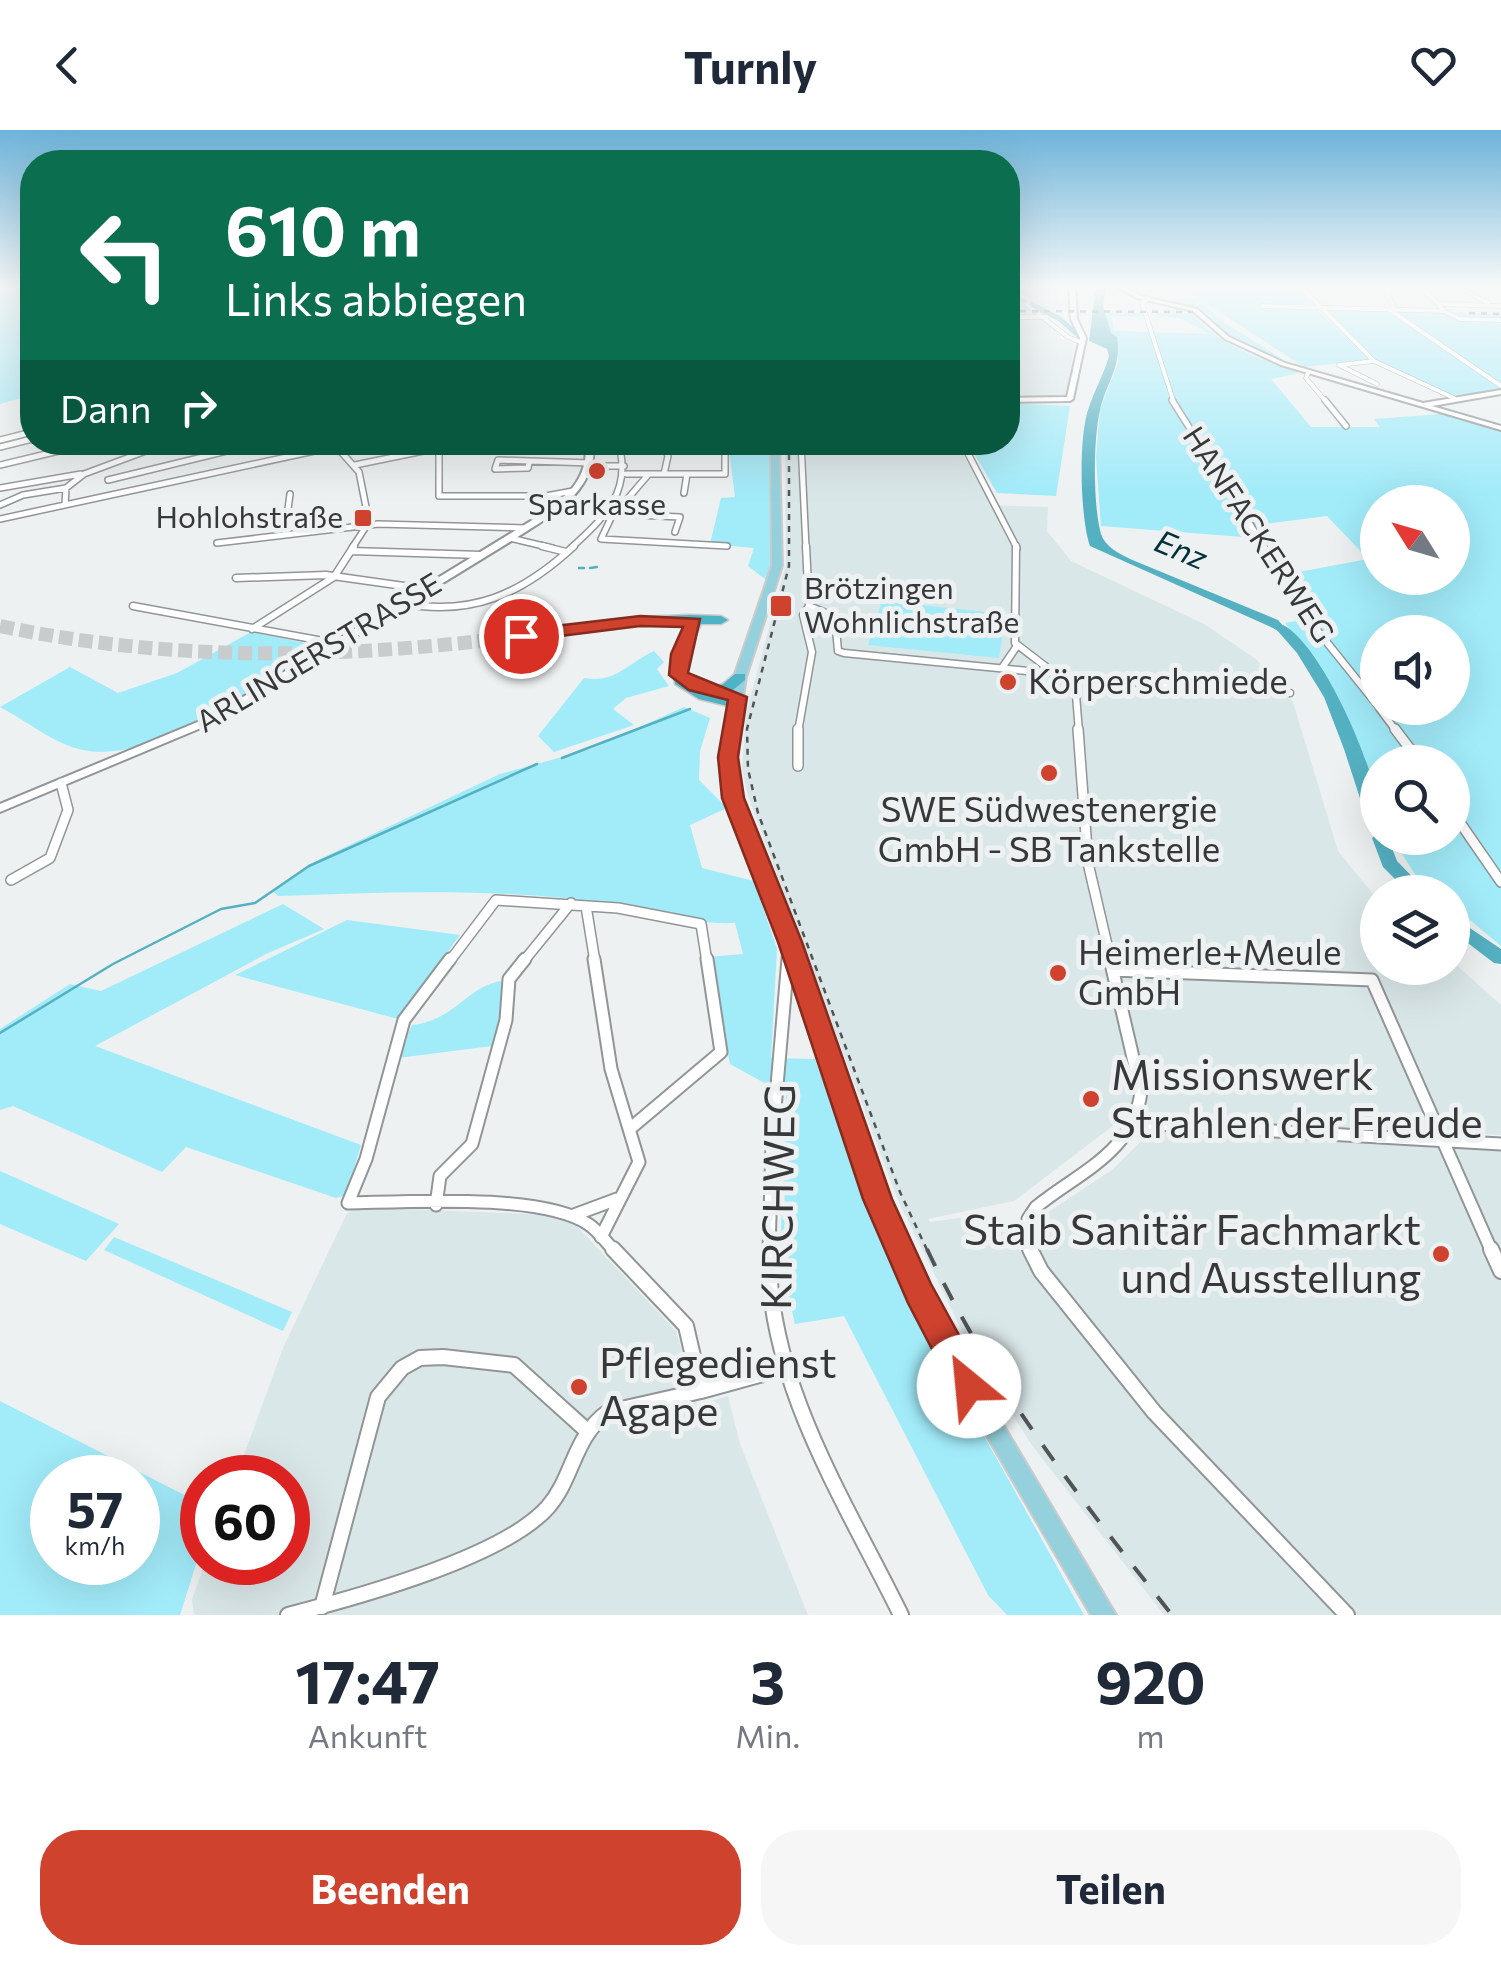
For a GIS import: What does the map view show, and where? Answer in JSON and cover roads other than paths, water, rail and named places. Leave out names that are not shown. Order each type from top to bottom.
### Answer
[{"type":"highway","points":[[514,636],[653,620],[685,626],[722,620]]},
{"type":"highway","points":[[685,626],[680,679],[689,690],[737,700]]},
{"type":"highway","points":[[712,690],[728,687],[740,677]]},
{"type":"highway","points":[[680,679],[737,700]]},
{"type":"main road","points":[[1020,400],[1070,399],[1080,355]]},
{"type":"main road","points":[[1267,355],[1308,373],[1501,428]]},
{"type":"main road","points":[[1425,407],[1500,391]]},
{"type":"main road","points":[[1446,406],[1454,398]]},
{"type":"main road","points":[[1425,407],[1446,406],[1460,417]]},
{"type":"main road","points":[[590,455],[590,464]]},
{"type":"main road","points":[[775,455],[777,566],[740,677],[729,784],[790,942],[794,988],[919,1292],[1104,1615]]},
{"type":"main road","name":"ARLINGERSTRASSE","points":[[0,808],[216,718],[526,528],[573,491],[590,464]]},
{"type":"street","name":"HANFACKERWEG","points":[[1159,355],[1174,404],[1306,614],[1360,684]]},
{"type":"street","points":[[1368,355],[1454,398]]},
{"type":"street","points":[[1453,355],[1500,391]]},
{"type":"street","points":[[1374,361],[1339,365],[1377,384]]},
{"type":"street","points":[[1308,373],[1306,378],[1346,426]]},
{"type":"street","points":[[0,465],[42,455]]},
{"type":"street","points":[[0,488],[84,474],[135,455]]},
{"type":"street","points":[[108,480],[220,455]]},
{"type":"street","points":[[223,470],[220,462],[224,455]]},
{"type":"street","points":[[0,519],[287,455]]},
{"type":"street","points":[[252,628],[334,577],[367,524],[368,502],[355,465],[345,455]]},
{"type":"street","points":[[355,465],[398,455]]},
{"type":"street","points":[[437,455],[439,496],[546,496],[573,491]]},
{"type":"street","points":[[402,603],[436,608],[505,598],[566,552],[617,499],[625,470],[621,455]]},
{"type":"street","points":[[664,474],[668,455]]},
{"type":"street","points":[[529,463],[590,464],[648,475],[724,474],[725,455]]},
{"type":"street","points":[[798,766],[796,724],[812,666],[813,640],[802,615],[809,606],[802,455]]},
{"type":"street","points":[[969,455],[1018,550],[1017,646],[1002,668]]},
{"type":"street","points":[[529,458],[529,463],[528,468],[496,469],[498,460],[529,458]]},
{"type":"street","points":[[0,506],[23,495],[66,488],[84,474]]},
{"type":"street","points":[[684,493],[686,474]]},
{"type":"street","points":[[648,475],[615,514],[601,539],[727,546]]},
{"type":"street","points":[[65,504],[66,488]]},
{"type":"street","points":[[285,532],[290,494]]},
{"type":"street","points":[[615,514],[680,517],[675,532]]},
{"type":"street","points":[[638,527],[644,516]]},
{"type":"street","points":[[218,543],[367,524],[526,528]]},
{"type":"street","points":[[510,538],[566,552]]},
{"type":"street","points":[[351,551],[481,555]]},
{"type":"street","points":[[236,578],[334,577],[425,589]]},
{"type":"street","points":[[134,606],[334,643]]},
{"type":"street","points":[[809,606],[835,616],[838,651],[844,653],[1062,676],[1290,693]]},
{"type":"street","points":[[1017,646],[1062,676],[1076,695],[1088,862],[1141,1092],[1137,1124],[1108,1157],[1036,1207],[1026,1226],[1029,1251],[1128,1382],[1347,1615]]},
{"type":"street","name":"HANFACKERWEG","points":[[1392,725],[1407,745]]},
{"type":"street","points":[[12,880],[50,858],[68,810],[62,783]]},
{"type":"street","points":[[1470,836],[1501,882]]},
{"type":"street","points":[[617,1199],[574,1215],[348,1203],[366,1158],[404,1020],[496,900],[571,903],[701,924],[721,1052],[632,1127]]},
{"type":"street","points":[[436,1205],[440,1176],[472,1144],[506,1020],[508,979],[571,903]]},
{"type":"street","points":[[586,906],[611,1069],[632,1127],[639,1162],[601,1236]]},
{"type":"street","points":[[1113,970],[1372,980],[1501,1271]]},
{"type":"street","name":"KIRCHWEG","points":[[794,988],[772,1144],[769,1259],[773,1317],[784,1368],[901,1615]]},
{"type":"street","points":[[1137,1124],[1501,1144]]},
{"type":"street","points":[[574,1215],[601,1236],[686,1326],[701,1391]]},
{"type":"street","points":[[322,1607],[378,1397],[402,1368],[432,1357],[514,1364],[585,1428]]},
{"type":"street","points":[[288,1615],[352,1600],[520,1532],[553,1499],[585,1428],[608,1412],[784,1368]]},
{"type":"waterway","points":[[590,568],[597,567]]},
{"type":"waterway","points":[[579,568],[584,568]]},
{"type":"waterway","name":"Enz","points":[[1283,629],[1302,650],[1331,697],[1360,774]]},
{"type":"waterway","points":[[562,758],[690,709]]},
{"type":"waterway","points":[[0,1033],[113,964],[221,909],[255,903],[309,866],[537,764]]},
{"type":"waterway","name":"Enz","points":[[1386,855],[1401,875]]},
{"type":"waterway","name":"Enz","points":[[1470,935],[1501,958]]},
{"type":"tunnel","points":[[0,626],[128,646],[256,653],[384,650],[514,637]]},
{"type":"railway","points":[[789,455],[789,566],[747,729],[748,769],[758,813],[900,1192],[928,1252]]},
{"type":"railway","points":[[927,1249],[1008,1394],[1071,1484],[1172,1615]]},
{"type":"place","name":"Sparkasse","points":[[597,471]]},
{"type":"place","name":"Hohlohstraße","points":[[363,518]]},
{"type":"place","name":"Brötzingen Wohnlichstraße","points":[[781,606]]},
{"type":"place","name":"Körperschmiede","points":[[1008,682]]},
{"type":"place","name":"SWE Südwestenergie GmbH - SB Tankstelle","points":[[1049,773]]},
{"type":"place","name":"Heimerle+Meule GmbH","points":[[1058,973]]},
{"type":"place","name":"Missionswerk Strahlen der Freude","points":[[1091,1099]]},
{"type":"place","name":"Staib Sanitär Fachmarkt und Ausstellung","points":[[1441,1254]]},
{"type":"place","name":"Pflegedienst Agape","points":[[579,1387]]}]
